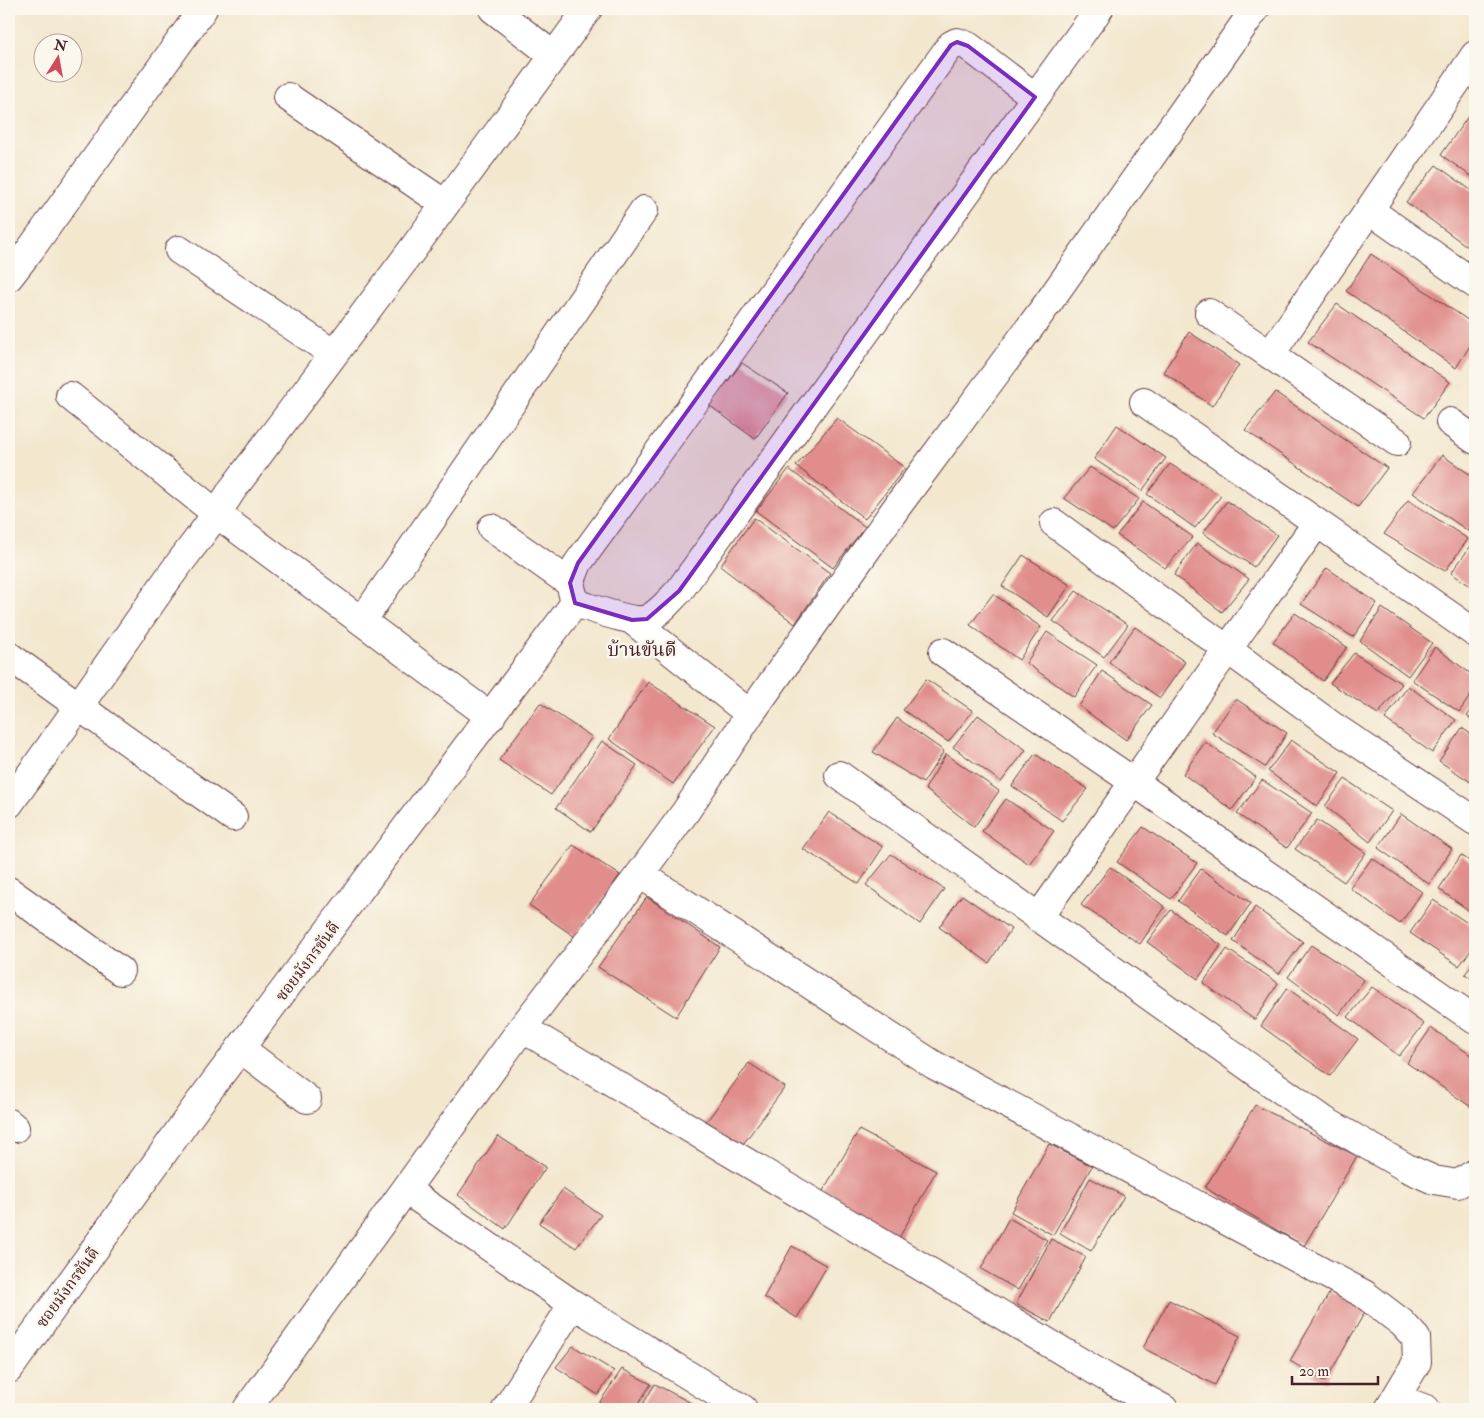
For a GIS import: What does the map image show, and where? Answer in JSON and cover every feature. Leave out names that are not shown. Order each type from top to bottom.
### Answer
[{"type":"street","points":[[9,277],[203,9]]},
{"type":"street","points":[[493,9],[554,56]]},
{"type":"street","points":[[9,804],[166,582],[217,514],[232,490],[588,9]]},
{"type":"street","points":[[632,620],[647,619],[680,591],[1098,9]]},
{"type":"street","points":[[247,1409],[522,1028],[686,811],[750,714],[899,504],[1048,302],[1255,9]]},
{"type":"street","name":"ซอยมังกรขันดี","points":[[9,1369],[199,1103],[491,717],[573,593],[578,563],[951,45],[957,42],[968,46],[1035,97]]},
{"type":"street","points":[[1270,355],[1369,210],[1472,68]]},
{"type":"street","points":[[288,97],[445,204]]},
{"type":"street","points":[[362,621],[644,210]]},
{"type":"street","points":[[1369,210],[1475,284]]},
{"type":"street","points":[[179,250],[334,354]]},
{"type":"street","points":[[1208,313],[1397,442]]},
{"type":"street","points":[[70,396],[217,514],[491,717]]},
{"type":"street","points":[[1144,402],[1316,524],[1475,633]]},
{"type":"street","points":[[1450,422],[1475,440]]},
{"type":"street","points":[[1054,523],[1334,727],[1475,821]]},
{"type":"street","points":[[1038,918],[1316,524]]},
{"type":"street","points":[[492,528],[573,593],[632,620],[750,714]]},
{"type":"street","points":[[944,652],[1475,1020]]},
{"type":"street","points":[[9,656],[233,817]]},
{"type":"street","points":[[839,775],[1325,1121],[1407,1168],[1434,1180],[1458,1184],[1475,1173]]},
{"type":"street","points":[[640,874],[934,1065],[1364,1294],[1402,1323],[1416,1338],[1417,1362],[1393,1404],[1426,1409]]},
{"type":"street","points":[[9,891],[120,971]]},
{"type":"street","points":[[522,1028],[1100,1374],[1164,1409]]},
{"type":"street","points":[[240,1048],[307,1099]]},
{"type":"street","points":[[406,1190],[574,1304],[743,1409]]},
{"type":"street","points":[[506,1409],[574,1304]]},
{"type":"highlighted area","points":[[957,42],[968,46],[1035,97],[679,591],[647,619],[632,620],[575,603],[570,583],[578,563],[951,45]]},
{"type":"building","points":[[1469,115],[1475,119],[1475,179],[1441,155]]},
{"type":"building","points":[[1436,165],[1475,193],[1475,252],[1406,202]]},
{"type":"building","points":[[1371,254],[1475,325],[1475,338],[1456,368],[1346,291]]},
{"type":"building","points":[[1337,304],[1450,382],[1424,418],[1308,342]]},
{"type":"building","points":[[1189,332],[1239,365],[1212,406],[1163,372]]},
{"type":"building","points":[[742,363],[788,393],[755,439],[709,405]]},
{"type":"building","points":[[1275,392],[1387,468],[1358,507],[1245,430]]},
{"type":"building","points":[[837,418],[905,468],[865,519],[796,466]]},
{"type":"building","points":[[1117,425],[1166,458],[1142,491],[1094,459]]},
{"type":"building","points":[[1442,455],[1475,478],[1475,527],[1471,533],[1413,493]]},
{"type":"building","points":[[1170,464],[1221,496],[1195,528],[1147,494]]},
{"type":"building","points":[[1090,467],[1139,499],[1113,531],[1064,498]]},
{"type":"building","points":[[789,469],[865,527],[833,568],[756,511]]},
{"type":"building","points":[[1408,500],[1468,539],[1445,571],[1384,534]]},
{"type":"building","points":[[1227,501],[1277,535],[1254,567],[1203,533]]},
{"type":"building","points":[[1143,502],[1193,537],[1165,568],[1117,535]]},
{"type":"building","points":[[754,518],[830,573],[795,624],[720,566]]},
{"type":"building","points":[[1197,543],[1249,579],[1222,612],[1174,575]]},
{"type":"building","points":[[1473,543],[1475,544],[1475,589],[1451,573]]},
{"type":"building","points":[[1023,555],[1070,585],[1048,617],[1002,586]]},
{"type":"building","points":[[1327,568],[1377,603],[1353,637],[1301,604]]},
{"type":"building","points":[[1076,591],[1128,625],[1104,657],[1053,621]]},
{"type":"building","points":[[993,594],[1041,627],[1019,660],[970,625]]},
{"type":"building","points":[[1382,608],[1432,643],[1408,676],[1360,641]]},
{"type":"building","points":[[1295,613],[1347,647],[1323,681],[1273,642]]},
{"type":"building","points":[[1135,627],[1185,662],[1160,698],[1109,662]]},
{"type":"building","points":[[1047,632],[1097,665],[1074,697],[1026,663]]},
{"type":"building","points":[[1435,647],[1475,677],[1475,689],[1459,712],[1412,680]]},
{"type":"building","points":[[1354,653],[1402,684],[1378,714],[1330,683]]},
{"type":"building","points":[[1102,671],[1152,705],[1126,740],[1079,706]]},
{"type":"building","points":[[926,679],[973,711],[948,742],[903,710]]},
{"type":"building","points":[[648,682],[715,726],[673,784],[609,739]]},
{"type":"building","points":[[1408,686],[1456,720],[1432,753],[1385,719]]},
{"type":"building","points":[[1236,699],[1287,733],[1265,767],[1212,733]]},
{"type":"building","points":[[540,703],[592,737],[551,795],[499,760]]},
{"type":"building","points":[[1475,706],[1475,722],[1467,716]]},
{"type":"building","points":[[978,715],[1026,750],[1001,782],[953,747]]},
{"type":"building","points":[[897,718],[944,751],[923,783],[873,752]]},
{"type":"building","points":[[1462,728],[1475,737],[1475,785],[1439,761]]},
{"type":"building","points":[[1291,740],[1340,773],[1317,806],[1268,771]]},
{"type":"building","points":[[602,741],[637,765],[591,832],[556,808]]},
{"type":"building","points":[[1205,742],[1256,777],[1232,810],[1183,774]]},
{"type":"building","points":[[946,754],[999,791],[974,827],[925,789]]},
{"type":"building","points":[[1035,754],[1088,789],[1062,821],[1012,786]]},
{"type":"building","points":[[1345,779],[1392,811],[1370,842],[1325,806]]},
{"type":"building","points":[[1262,780],[1312,813],[1287,848],[1237,814]]},
{"type":"building","points":[[1006,799],[1054,831],[1029,864],[982,831]]},
{"type":"building","points":[[829,812],[883,847],[859,884],[803,849]]},
{"type":"building","points":[[1401,814],[1452,849],[1429,884],[1378,848]]},
{"type":"building","points":[[1317,820],[1366,853],[1344,882],[1295,849]]},
{"type":"building","points":[[1143,827],[1197,863],[1171,899],[1117,862]]},
{"type":"building","points":[[573,845],[620,875],[575,937],[529,905]]},
{"type":"building","points":[[891,854],[944,889],[920,924],[866,885]]},
{"type":"building","points":[[1461,855],[1475,865],[1475,915],[1439,889]]},
{"type":"building","points":[[1372,858],[1422,892],[1400,924],[1350,888]]},
{"type":"building","points":[[1110,867],[1165,907],[1140,944],[1081,905]]},
{"type":"building","points":[[1201,869],[1251,903],[1228,936],[1178,901]]},
{"type":"building","points":[[962,895],[1011,929],[989,963],[939,927]]},
{"type":"building","points":[[647,897],[720,947],[676,1017],[598,967]]},
{"type":"building","points":[[1433,900],[1475,928],[1475,945],[1459,966],[1410,933]]},
{"type":"building","points":[[1255,907],[1303,942],[1279,974],[1233,941]]},
{"type":"building","points":[[1171,910],[1221,945],[1198,979],[1147,942]]},
{"type":"building","points":[[1311,945],[1364,980],[1339,1015],[1288,977]]},
{"type":"building","points":[[1227,949],[1278,983],[1255,1020],[1203,983]]},
{"type":"building","points":[[1475,961],[1475,981],[1465,974]]},
{"type":"building","points":[[1372,987],[1424,1024],[1399,1056],[1348,1017]]},
{"type":"building","points":[[1287,988],[1358,1039],[1330,1076],[1261,1026]]},
{"type":"building","points":[[1431,1028],[1475,1058],[1474,1109],[1407,1063]]},
{"type":"building","points":[[749,1063],[785,1087],[738,1151],[702,1128]]},
{"type":"building","points":[[1255,1105],[1357,1156],[1304,1246],[1205,1188]]},
{"type":"building","points":[[859,1130],[936,1171],[894,1247],[817,1201]]},
{"type":"building","points":[[498,1136],[546,1167],[505,1229],[458,1195]]},
{"type":"building","points":[[1049,1144],[1092,1166],[1053,1235],[1011,1212]]},
{"type":"building","points":[[1090,1178],[1124,1196],[1091,1251],[1060,1233]]},
{"type":"building","points":[[563,1189],[601,1215],[576,1248],[539,1223]]},
{"type":"building","points":[[1009,1218],[1047,1240],[1018,1290],[981,1269]]},
{"type":"building","points":[[1051,1239],[1086,1257],[1050,1322],[1016,1304]]},
{"type":"building","points":[[792,1246],[827,1266],[797,1318],[764,1297]]},
{"type":"building","points":[[1330,1292],[1366,1310],[1325,1382],[1290,1361]]},
{"type":"building","points":[[1169,1300],[1240,1336],[1215,1385],[1143,1348]]},
{"type":"building","points":[[573,1346],[614,1371],[598,1395],[556,1367]]},
{"type":"building","points":[[622,1369],[651,1384],[635,1409],[595,1409]]},
{"type":"building","points":[[655,1384],[693,1404],[690,1409],[640,1409]]},
{"type":"district","name":"บ้านขันดี","points":[[642,649]]}]
